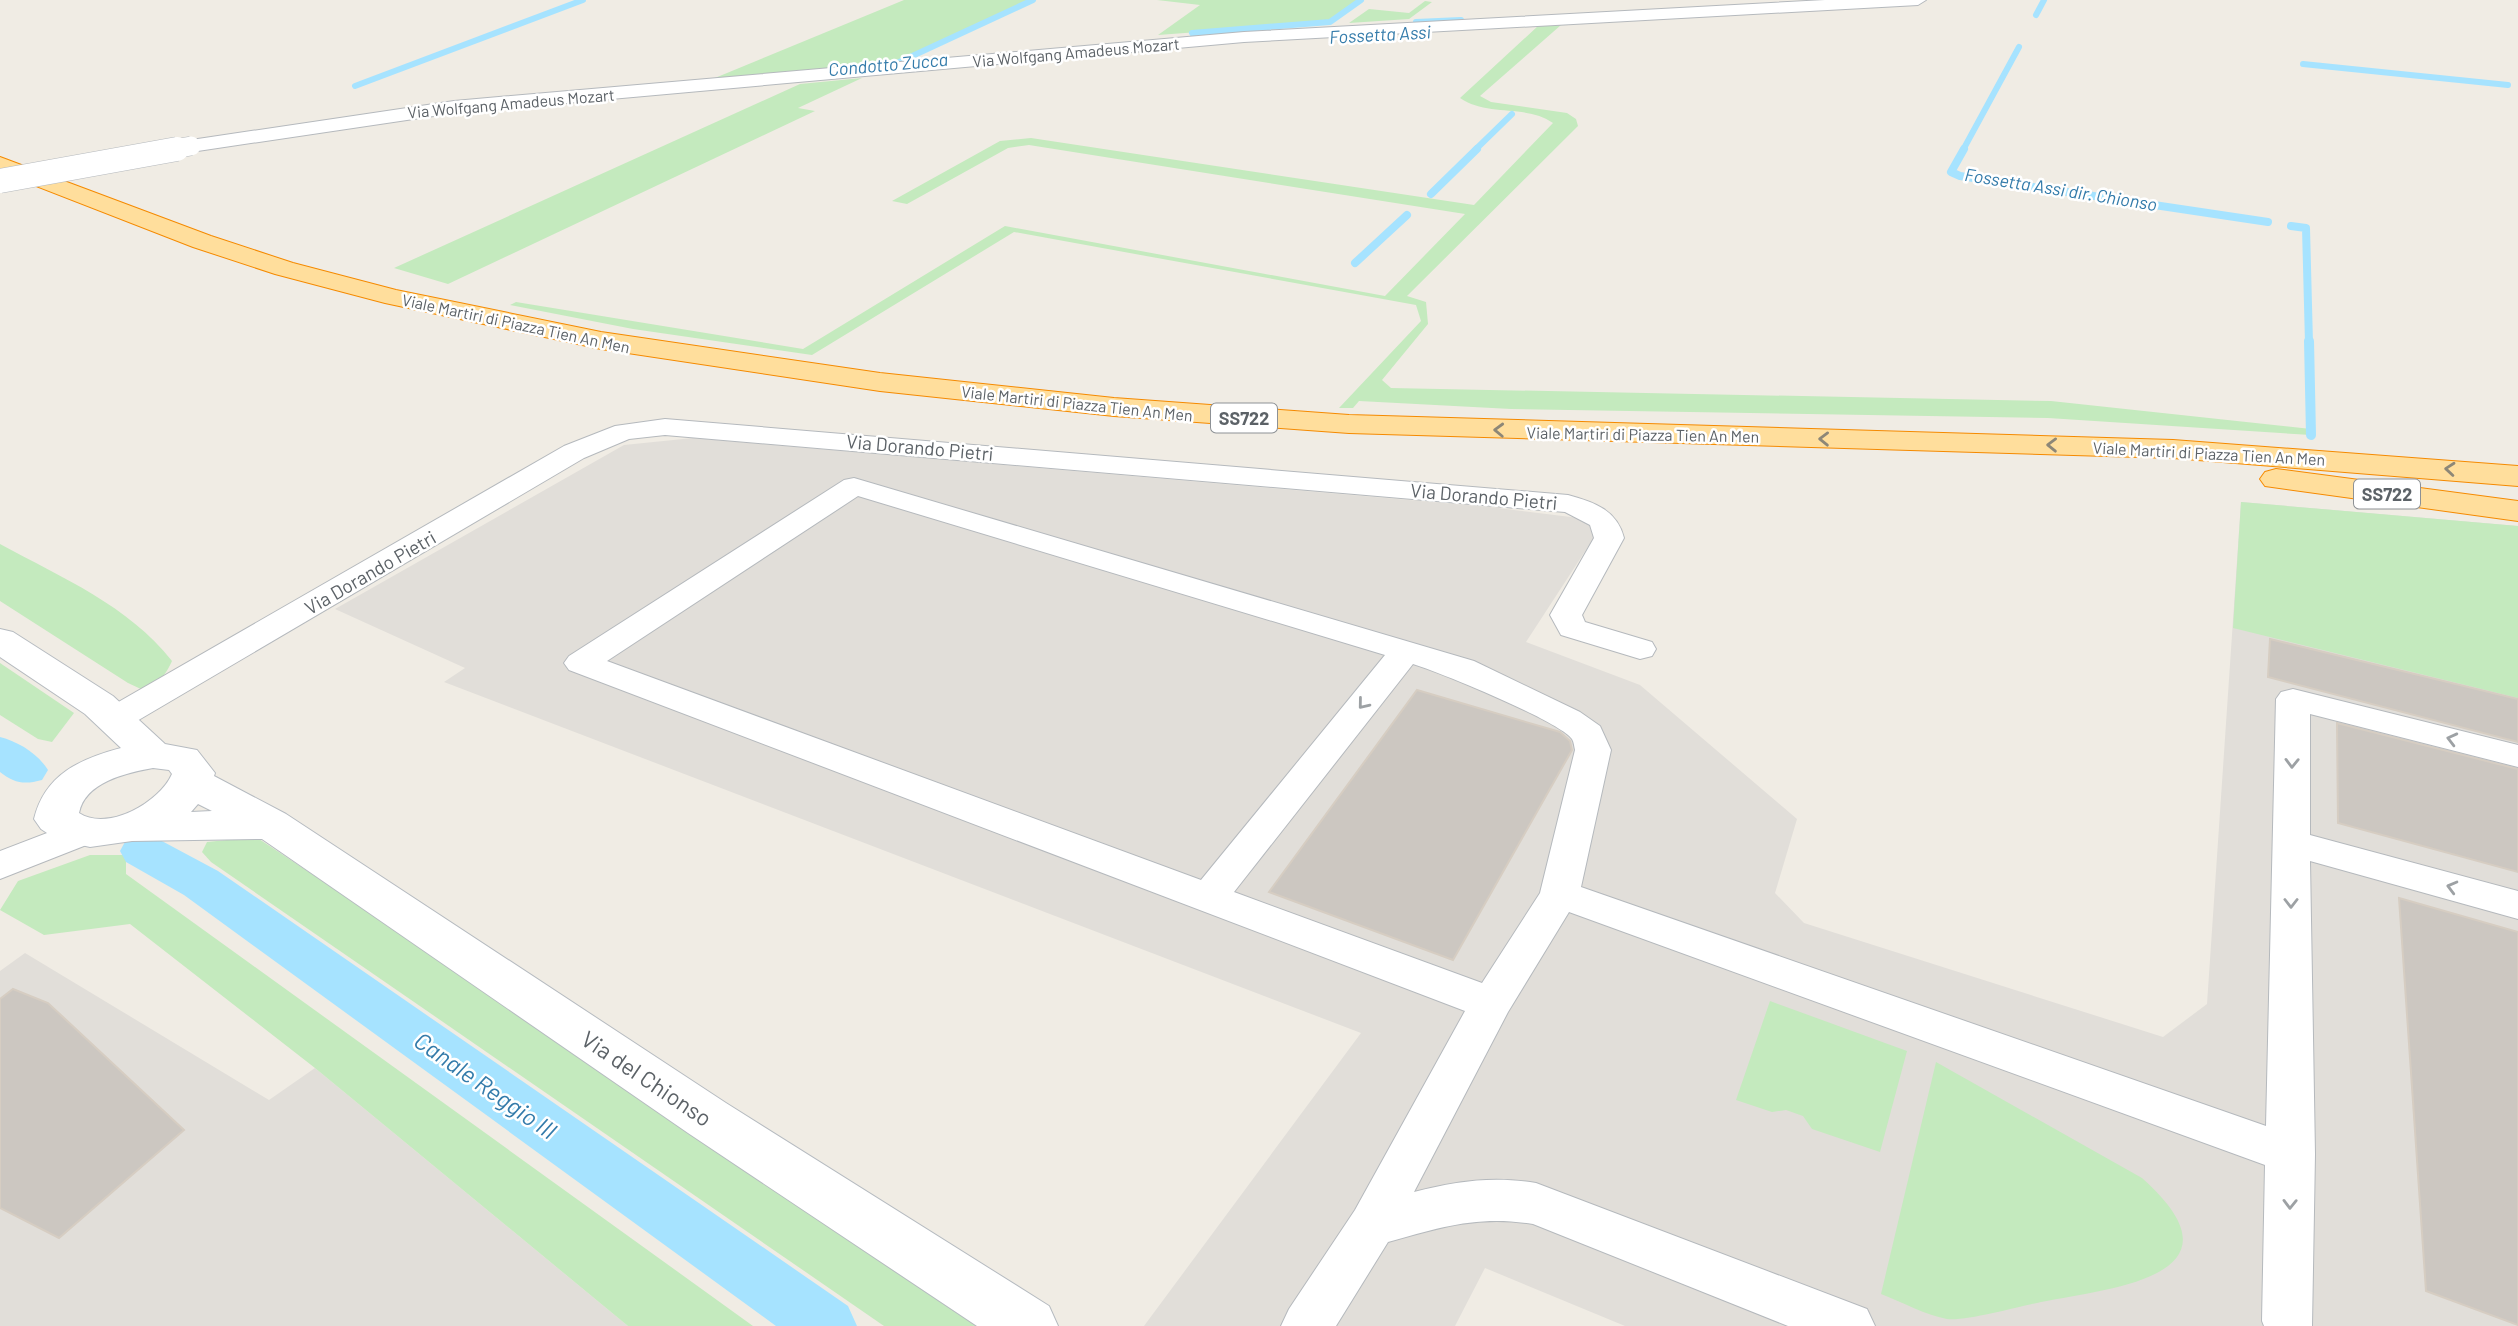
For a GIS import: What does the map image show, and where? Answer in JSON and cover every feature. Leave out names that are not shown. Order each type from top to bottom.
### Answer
[{"type":"highway","name":"Viale Martiri di Piazza Tien An Men","points":[[0,164],[182,235],[324,280],[509,323],[634,347],[842,377],[1063,403],[1307,422],[1502,431],[2169,449],[2518,475]]},
{"type":"highway","name":"Viale Martiri di Piazza Tien An Men","points":[[0,189],[184,261],[341,307],[582,359],[836,400],[1168,434],[1376,448],[2150,471],[2518,497]]},
{"type":"highway","name":"SS722","points":[[2257,477],[2518,511]]},
{"type":"street","name":"Via Wolfgang Amadeus Mozart","points":[[0,181],[191,146],[465,106],[1244,37],[1918,0]]},
{"type":"street","name":"Via Dorando Pietri","points":[[110,717],[574,452],[611,436],[665,427],[1568,504],[1594,512],[1607,525],[1609,538],[1566,615],[1572,628],[1640,649]]},
{"type":"street","points":[[1307,1326],[1372,1225],[1491,1004],[1560,894],[1593,750],[1588,734],[1568,720],[1462,668],[854,486],[581,663],[1491,1004]]},
{"type":"street","name":"Via del Chionso","points":[[0,640],[99,705],[153,755]]},
{"type":"street","points":[[1208,898],[1406,651]]},
{"type":"street","points":[[2285,1324],[2291,1154],[2293,699],[2518,756]]},
{"type":"street","name":"Via del Chionso","points":[[86,776],[110,717]]},
{"type":"street","name":"Via del Chionso","points":[[69,820],[72,786],[86,776],[131,758],[153,755],[182,759],[194,773],[192,783],[271,824],[707,1118],[1028,1326]]},
{"type":"street","points":[[125,829],[168,809],[192,783]]},
{"type":"street","points":[[0,866],[69,820]]},
{"type":"street","points":[[0,850],[69,820],[125,829],[271,824]]},
{"type":"street","points":[[2291,843],[2518,905]]},
{"type":"street","points":[[1560,894],[2291,1154]]},
{"type":"street","points":[[1372,1225],[1454,1202],[1501,1198],[1536,1204],[1849,1326]]},
{"type":"shaded area","points":[[693,438],[1490,507],[1587,519],[1595,536],[1526,642],[1640,685],[1797,819],[1775,893],[1804,923],[2163,1037],[2207,1004],[2241,502],[2518,526],[2518,1326],[1625,1326],[1485,1268],[1455,1326],[1144,1326],[1361,1033],[444,682],[465,668],[335,609],[624,445]]},
{"type":"shaded area","points":[[25,953],[269,1100],[315,1068],[628,1326],[0,1326],[0,971]]},
{"type":"green space","points":[[904,0],[1033,0],[899,62],[710,80]]},
{"type":"green space","points":[[1157,0],[1361,0],[1330,22],[1158,35],[1200,5]]},
{"type":"green space","points":[[1425,1],[1432,2],[1409,19],[1349,23],[1369,9],[1409,13]]},
{"type":"green space","points":[[1561,25],[1480,96],[1491,102],[1567,113],[1576,119],[1578,126],[1407,296],[1426,302],[1428,324],[1382,380],[1391,388],[2051,401],[2311,429],[2311,435],[2048,418],[1511,409],[1359,401],[1353,408],[1339,408],[1421,321],[1416,305],[1014,232],[812,355],[633,329],[510,305],[516,302],[803,349],[1005,226],[1385,296],[1465,214],[1029,145],[1008,148],[907,204],[892,201],[1000,141],[1031,138],[1474,205],[1553,123],[1543,117],[1482,107],[1460,98],[1538,26]]},
{"type":"green space","points":[[862,78],[798,108],[815,111],[448,284],[394,268],[800,84]]},
{"type":"green space","points":[[2241,502],[2518,526],[2518,698],[2233,628]]},
{"type":"green space","points":[[0,544],[115,608],[155,641],[172,661],[164,675],[143,690],[0,601]]},
{"type":"green space","points":[[0,663],[74,713],[52,742],[38,739],[0,715]]},
{"type":"green space","points":[[256,837],[995,1326],[884,1326],[211,862],[202,852],[207,842]]},
{"type":"green space","points":[[90,855],[126,855],[126,874],[753,1326],[628,1326],[315,1068],[130,924],[44,935],[0,910],[18,881]]},
{"type":"green space","points":[[1770,1001],[1907,1051],[1880,1152],[1812,1129],[1803,1116],[1786,1110],[1772,1112],[1736,1100]]},
{"type":"green space","points":[[1936,1062],[2142,1178],[2172,1211],[2183,1237],[2177,1257],[2160,1272],[2134,1282],[1966,1318],[1939,1317],[1881,1294]]},
{"type":"building","points":[[2270,639],[2518,699],[2518,742],[2268,677]]},
{"type":"building","points":[[1417,690],[1560,732],[1570,741],[1572,750],[1453,960],[1269,892]]},
{"type":"building","points":[[2337,723],[2518,769],[2518,872],[2338,823]]},
{"type":"building","points":[[2399,898],[2518,932],[2518,1325],[2426,1291]]},
{"type":"building","points":[[13,989],[48,1003],[184,1130],[59,1238],[0,1208],[0,999]]},
{"type":"waterway","points":[[355,86],[583,0]]},
{"type":"waterway","points":[[895,64],[1033,0]]},
{"type":"waterway","name":"Fossetta Assi","points":[[1195,37],[1192,33],[1330,22],[1361,0]]},
{"type":"waterway","name":"Fossetta Assi dir. Chionso","points":[[2036,15],[2044,0]]},
{"type":"waterway","name":"Condotto Zucca","points":[[1416,22],[1461,20]]},
{"type":"waterway","name":"Fossetta Assi dir. Chionso","points":[[1963,150],[2019,47]]},
{"type":"waterway","points":[[2303,64],[2508,85]]},
{"type":"waterway","points":[[1475,150],[1512,114]]},
{"type":"waterway","points":[[1431,194],[1477,149]]},
{"type":"waterway","name":"Fossetta Assi dir. Chionso","points":[[1964,149],[1951,172],[1960,176],[2268,222]]},
{"type":"waterway","points":[[1355,263],[1407,215]]},
{"type":"waterway","name":"Fossetta Assi dir. Chionso","points":[[2291,226],[2306,228],[2309,343]]},
{"type":"waterway","name":"Fossetta Assi dir. Chionso","points":[[2309,341],[2311,435]]},
{"type":"waterway","name":"Canale Reggio III","points":[[0,751],[26,770]]},
{"type":"waterway","name":"Canale Reggio III","points":[[143,851],[201,883],[826,1326]]}]
